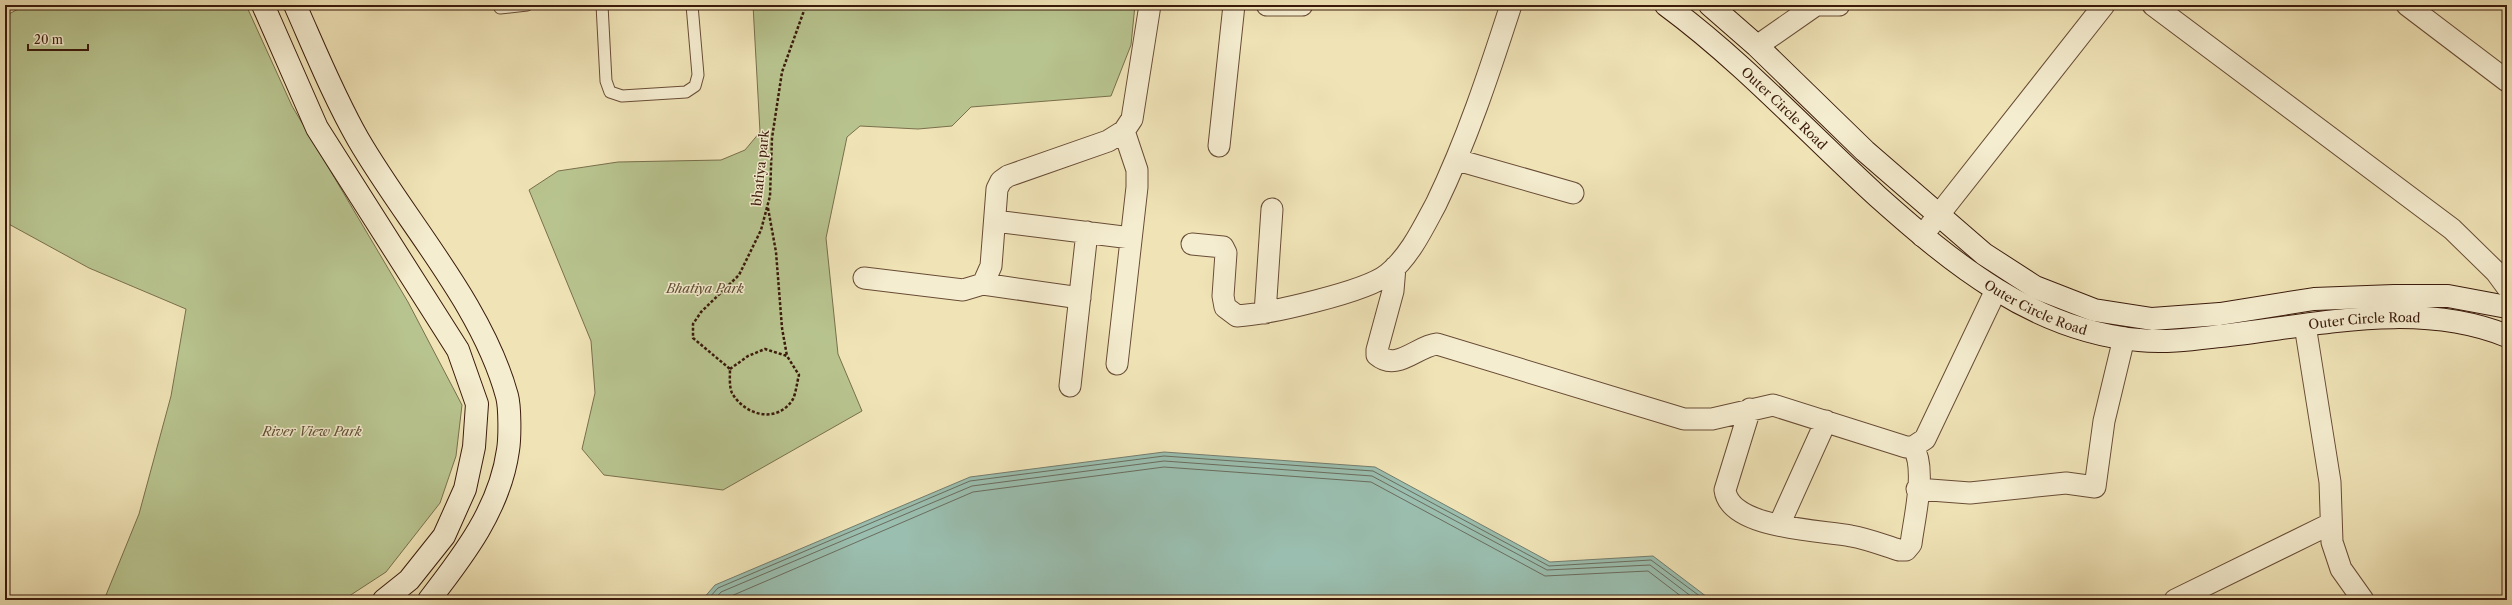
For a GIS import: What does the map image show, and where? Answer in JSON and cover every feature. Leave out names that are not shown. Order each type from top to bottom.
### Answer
[{"type":"main road","points":[[263,5],[317,128],[458,350],[477,404],[474,447],[465,489],[444,536],[410,580],[384,600]]},
{"type":"main road","points":[[295,5],[358,138],[394,197],[467,305],[493,357],[508,398],[508,450],[492,506],[463,556],[428,600]]},
{"type":"main road","name":"Outer Circle Road","points":[[1666,5],[1691,24],[1758,83],[1922,236],[1996,290],[2063,323],[2100,335],[2141,340],[2192,339],[2305,325],[2392,318],[2445,319],[2507,336]]},
{"type":"main road","name":"Outer Circle Road","points":[[1710,5],[1757,46],[1866,151],[1939,215],[1984,254],[2035,287],[2102,311],[2152,319],[2220,314],[2314,299],[2394,296],[2448,296],[2507,307]]},
{"type":"street","points":[[983,284],[991,266],[997,190],[1001,181],[1008,176],[1090,148],[1124,131],[1132,119],[1150,5]]},
{"type":"street","points":[[1219,146],[1234,5]]},
{"type":"street","points":[[1268,5],[1302,5]]},
{"type":"street","points":[[1192,244],[1223,248],[1226,261],[1223,296],[1225,307],[1237,316],[1265,313],[1369,285],[1388,274],[1423,230],[1457,160],[1511,5]]},
{"type":"street","points":[[1757,46],[1816,6],[1839,5]]},
{"type":"street","points":[[1922,236],[2104,5]]},
{"type":"street","points":[[2153,5],[2452,229],[2496,272],[2507,287]]},
{"type":"street","points":[[2407,5],[2507,81]]},
{"type":"street","points":[[1116,364],[1137,187],[1137,170],[1124,131]]},
{"type":"street","points":[[1457,160],[1573,193]]},
{"type":"street","points":[[1265,313],[1272,209]]},
{"type":"street","points":[[995,222],[1131,238]]},
{"type":"street","points":[[1070,386],[1087,232]]},
{"type":"street","points":[[1395,267],[1393,291],[1377,350],[1377,355],[1381,359],[1399,360],[1411,356],[1428,345],[1437,344],[1684,419],[1712,419],[1750,409],[1773,405],[1783,406],[1906,447],[1913,447],[1925,439],[1996,290]]},
{"type":"street","points":[[864,278],[963,290],[983,284],[1080,298]]},
{"type":"street","points":[[2305,325],[2330,482],[2330,524],[2332,542],[2341,569],[2363,600]]},
{"type":"street","points":[[1917,489],[1970,494],[2066,483],[2095,486],[2104,421],[2124,338]]},
{"type":"street","points":[[1750,409],[1725,484],[1726,496],[1739,511],[1753,518],[1779,525],[1852,536],[1903,551],[1909,548],[1911,544],[1919,462],[1913,447]]},
{"type":"street","points":[[1779,525],[1826,421]]},
{"type":"street","points":[[2175,600],[2330,524]]},
{"type":"lane","points":[[500,8],[527,5]]},
{"type":"lane","points":[[602,5],[607,86],[610,92],[627,96],[686,92],[695,86],[698,75],[692,5]]},
{"type":"path","name":"bhatiya park","points":[[730,368],[693,338],[693,324],[701,312],[739,275],[761,230],[770,196],[772,138],[782,72],[806,5]]},
{"type":"path","points":[[767,206],[776,252],[782,328],[787,356],[799,375],[793,398],[781,411],[762,416],[742,406],[731,392],[730,368],[748,356],[765,349],[787,356]]},
{"type":"green space","name":"River View Park","points":[[26,5],[246,5],[292,106],[408,302],[462,405],[456,456],[440,503],[386,572],[343,600],[104,600],[139,514],[171,396],[186,309],[89,268],[5,222],[5,16]]},
{"type":"green space","name":"Bhatiya Park","points":[[753,5],[1135,5],[1131,45],[1111,96],[971,107],[952,126],[918,129],[860,126],[847,137],[826,238],[838,354],[862,411],[723,490],[604,475],[582,449],[595,393],[591,341],[529,190],[558,171],[618,162],[721,160],[745,150],[760,132]]},
{"type":"water","points":[[1164,452],[1375,467],[1550,562],[1653,556],[1711,600],[702,600],[715,585],[970,477]]}]
